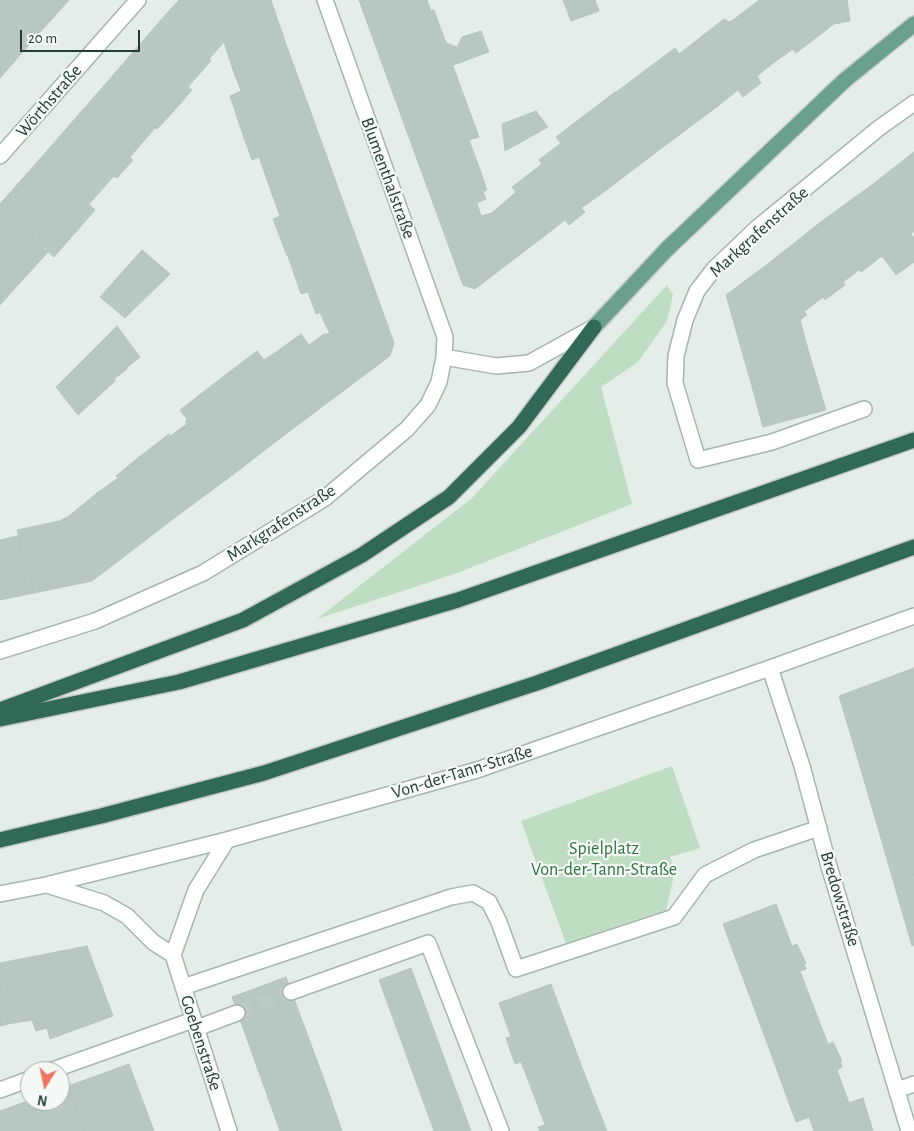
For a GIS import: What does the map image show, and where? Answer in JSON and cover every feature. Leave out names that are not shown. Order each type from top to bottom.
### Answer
[{"type":"highway","points":[[0,710],[243,620],[362,556],[449,497],[519,427],[594,327]]},
{"type":"highway","points":[[0,719],[179,682],[458,600],[914,440]]},
{"type":"highway","points":[[0,840],[102,816],[274,770],[537,683],[914,547]]},
{"type":"main road","points":[[594,327],[667,249],[845,80],[914,24]]},
{"type":"street","name":"Wörthstraße","points":[[0,156],[138,0]]},
{"type":"street","name":"Blumenthalstraße","points":[[325,0],[445,337],[444,357]]},
{"type":"street","name":"Markgrafenstraße","points":[[864,409],[772,442],[698,460],[675,384],[676,356],[684,320],[697,292],[714,269],[758,228],[879,128],[914,103]]},
{"type":"street","points":[[444,357],[496,366],[529,363],[594,327]]},
{"type":"street","name":"Markgrafenstraße","points":[[0,651],[95,621],[203,573],[325,498],[407,429],[428,406],[439,382],[444,357]]},
{"type":"street","name":"Von-der-Tann-Straße","points":[[0,894],[46,885],[227,840],[477,770],[914,616]]},
{"type":"street","name":"Bredowstraße","points":[[770,668],[802,766],[909,1131]]},
{"type":"street","points":[[183,987],[451,897],[473,893],[489,902],[499,922],[516,969],[674,917],[705,876],[754,850],[819,828]]},
{"type":"street","points":[[46,885],[104,903],[127,916],[153,942],[173,955],[196,890],[227,840]]},
{"type":"street","points":[[291,992],[428,943],[501,1131]]},
{"type":"street","name":"Goebenstraße","points":[[173,955],[229,1131]]},
{"type":"street","points":[[70,1065],[195,1024],[237,1013]]},
{"type":"street","points":[[0,1090],[20,1083]]},
{"type":"street","points":[[897,1090],[914,1084]]},
{"type":"green space","points":[[667,285],[673,295],[667,321],[638,362],[601,387],[632,504],[457,573],[317,619],[472,498]]},
{"type":"green space","name":"Spielplatz Von-der-Tann-Straße","points":[[672,766],[700,848],[670,857],[675,871],[666,910],[566,943],[521,821]]},
{"type":"building","points":[[0,0],[9,0],[43,29],[0,78]]},
{"type":"building","points":[[9,0],[69,0],[43,29]]},
{"type":"building","points":[[179,0],[271,0],[288,50],[233,70],[224,42],[209,59],[211,60],[209,63],[160,21]]},
{"type":"building","points":[[359,0],[427,0],[431,11],[371,33]]},
{"type":"building","points":[[563,0],[595,0],[599,11],[571,21]]},
{"type":"building","points":[[759,0],[847,0],[850,21],[834,24],[796,53],[793,49],[776,61],[741,14]]},
{"type":"building","points":[[434,10],[446,43],[457,47],[462,37],[481,31],[489,52],[391,88],[371,33]]},
{"type":"building","points":[[741,14],[776,61],[757,76],[761,83],[743,97],[738,90],[718,106],[679,54],[724,19],[730,22]]},
{"type":"building","points":[[160,21],[209,63],[188,87],[192,90],[173,112],[121,66]]},
{"type":"building","points":[[675,48],[718,106],[659,150],[615,93]]},
{"type":"building","points":[[288,50],[310,110],[243,135],[230,96],[241,91],[233,70]]},
{"type":"building","points":[[121,66],[173,112],[157,129],[155,128],[130,157],[80,113]]},
{"type":"building","points":[[453,66],[479,137],[469,140],[478,164],[426,184],[391,88]]},
{"type":"building","points":[[615,92],[659,150],[600,195],[556,137]]},
{"type":"building","points":[[310,110],[332,171],[272,194],[259,157],[252,160],[243,135]]},
{"type":"building","points":[[536,111],[548,127],[505,151],[502,124]]},
{"type":"building","points":[[80,113],[133,160],[117,178],[114,176],[89,204],[39,160]]},
{"type":"building","points":[[561,143],[600,195],[581,208],[585,212],[569,225],[565,220],[547,234],[512,187],[542,164],[539,160]]},
{"type":"building","points":[[914,152],[914,231],[911,234],[873,184]]},
{"type":"building","points":[[39,160],[95,210],[54,257],[0,208],[0,204]]},
{"type":"building","points":[[478,164],[487,190],[483,192],[486,199],[477,203],[481,216],[492,213],[516,192],[547,234],[475,289],[463,285],[426,184]]},
{"type":"building","points":[[332,171],[354,232],[287,256],[273,219],[280,216],[272,194]]},
{"type":"building","points":[[873,184],[914,238],[914,262],[896,275],[882,256],[861,272],[822,221]]},
{"type":"building","points":[[0,208],[49,251],[7,297],[0,292]]},
{"type":"building","points":[[822,221],[859,270],[843,282],[845,285],[825,300],[823,297],[805,311],[769,263]]},
{"type":"building","points":[[354,232],[376,293],[316,314],[308,292],[301,294],[288,256]]},
{"type":"building","points":[[142,250],[170,274],[125,318],[100,297]]},
{"type":"building","points":[[769,263],[807,315],[800,320],[811,360],[749,376],[726,295]]},
{"type":"building","points":[[0,292],[7,297],[0,305]]},
{"type":"building","points":[[376,293],[394,343],[390,356],[319,409],[290,370],[314,352],[309,345],[324,334],[330,334],[320,313]]},
{"type":"building","points":[[117,326],[140,357],[114,379],[115,381],[78,415],[56,387]]},
{"type":"building","points":[[301,334],[314,352],[290,370],[276,352]]},
{"type":"building","points":[[257,351],[264,360],[276,352],[319,409],[274,443],[224,376]]},
{"type":"building","points":[[811,360],[826,410],[763,427],[749,376]]},
{"type":"building","points":[[224,376],[274,443],[230,477],[180,410]]},
{"type":"building","points":[[187,420],[230,477],[181,513],[139,457],[169,434],[170,436],[187,424],[185,422]]},
{"type":"building","points":[[139,457],[181,513],[138,546],[97,493],[118,478],[116,476]]},
{"type":"building","points":[[97,493],[138,546],[92,581],[34,593],[27,562],[24,563],[17,530],[59,521],[69,516]]},
{"type":"building","points":[[18,536],[24,563],[27,562],[34,593],[0,600],[0,540]]},
{"type":"building","points":[[914,668],[914,758],[862,773],[839,696]]},
{"type":"building","points":[[914,758],[914,874],[893,880],[862,773]]},
{"type":"building","points":[[914,874],[914,945],[912,946],[893,880]]},
{"type":"building","points":[[776,904],[792,946],[797,944],[806,963],[804,964],[806,969],[800,971],[816,1013],[763,1032],[723,924]]},
{"type":"building","points":[[87,946],[113,1016],[50,1039],[47,1028],[36,1031],[32,1020],[8,1024],[0,984],[0,963]]},
{"type":"building","points":[[411,968],[471,1131],[434,1131],[379,980]]},
{"type":"building","points":[[286,977],[326,1085],[271,1106],[232,997]]},
{"type":"building","points":[[0,984],[8,1024],[0,1026]]},
{"type":"building","points":[[551,984],[584,1073],[533,1093],[521,1062],[515,1064],[506,1038],[511,1037],[499,1003]]},
{"type":"building","points":[[816,1013],[828,1044],[833,1042],[842,1061],[840,1061],[842,1067],[837,1070],[849,1103],[796,1122],[763,1032]]},
{"type":"building","points":[[129,1064],[154,1131],[84,1131],[70,1092],[70,1085]]},
{"type":"building","points":[[584,1073],[607,1131],[540,1131],[538,1127],[545,1125],[533,1093]]},
{"type":"building","points":[[326,1085],[342,1131],[280,1131],[271,1106]]},
{"type":"building","points":[[70,1092],[84,1131],[0,1131],[0,1111],[20,1104],[20,1111],[70,1111]]},
{"type":"building","points":[[863,1098],[873,1131],[814,1131],[809,1117]]},
{"type":"tunnel","points":[[237,1013],[291,992]]}]
